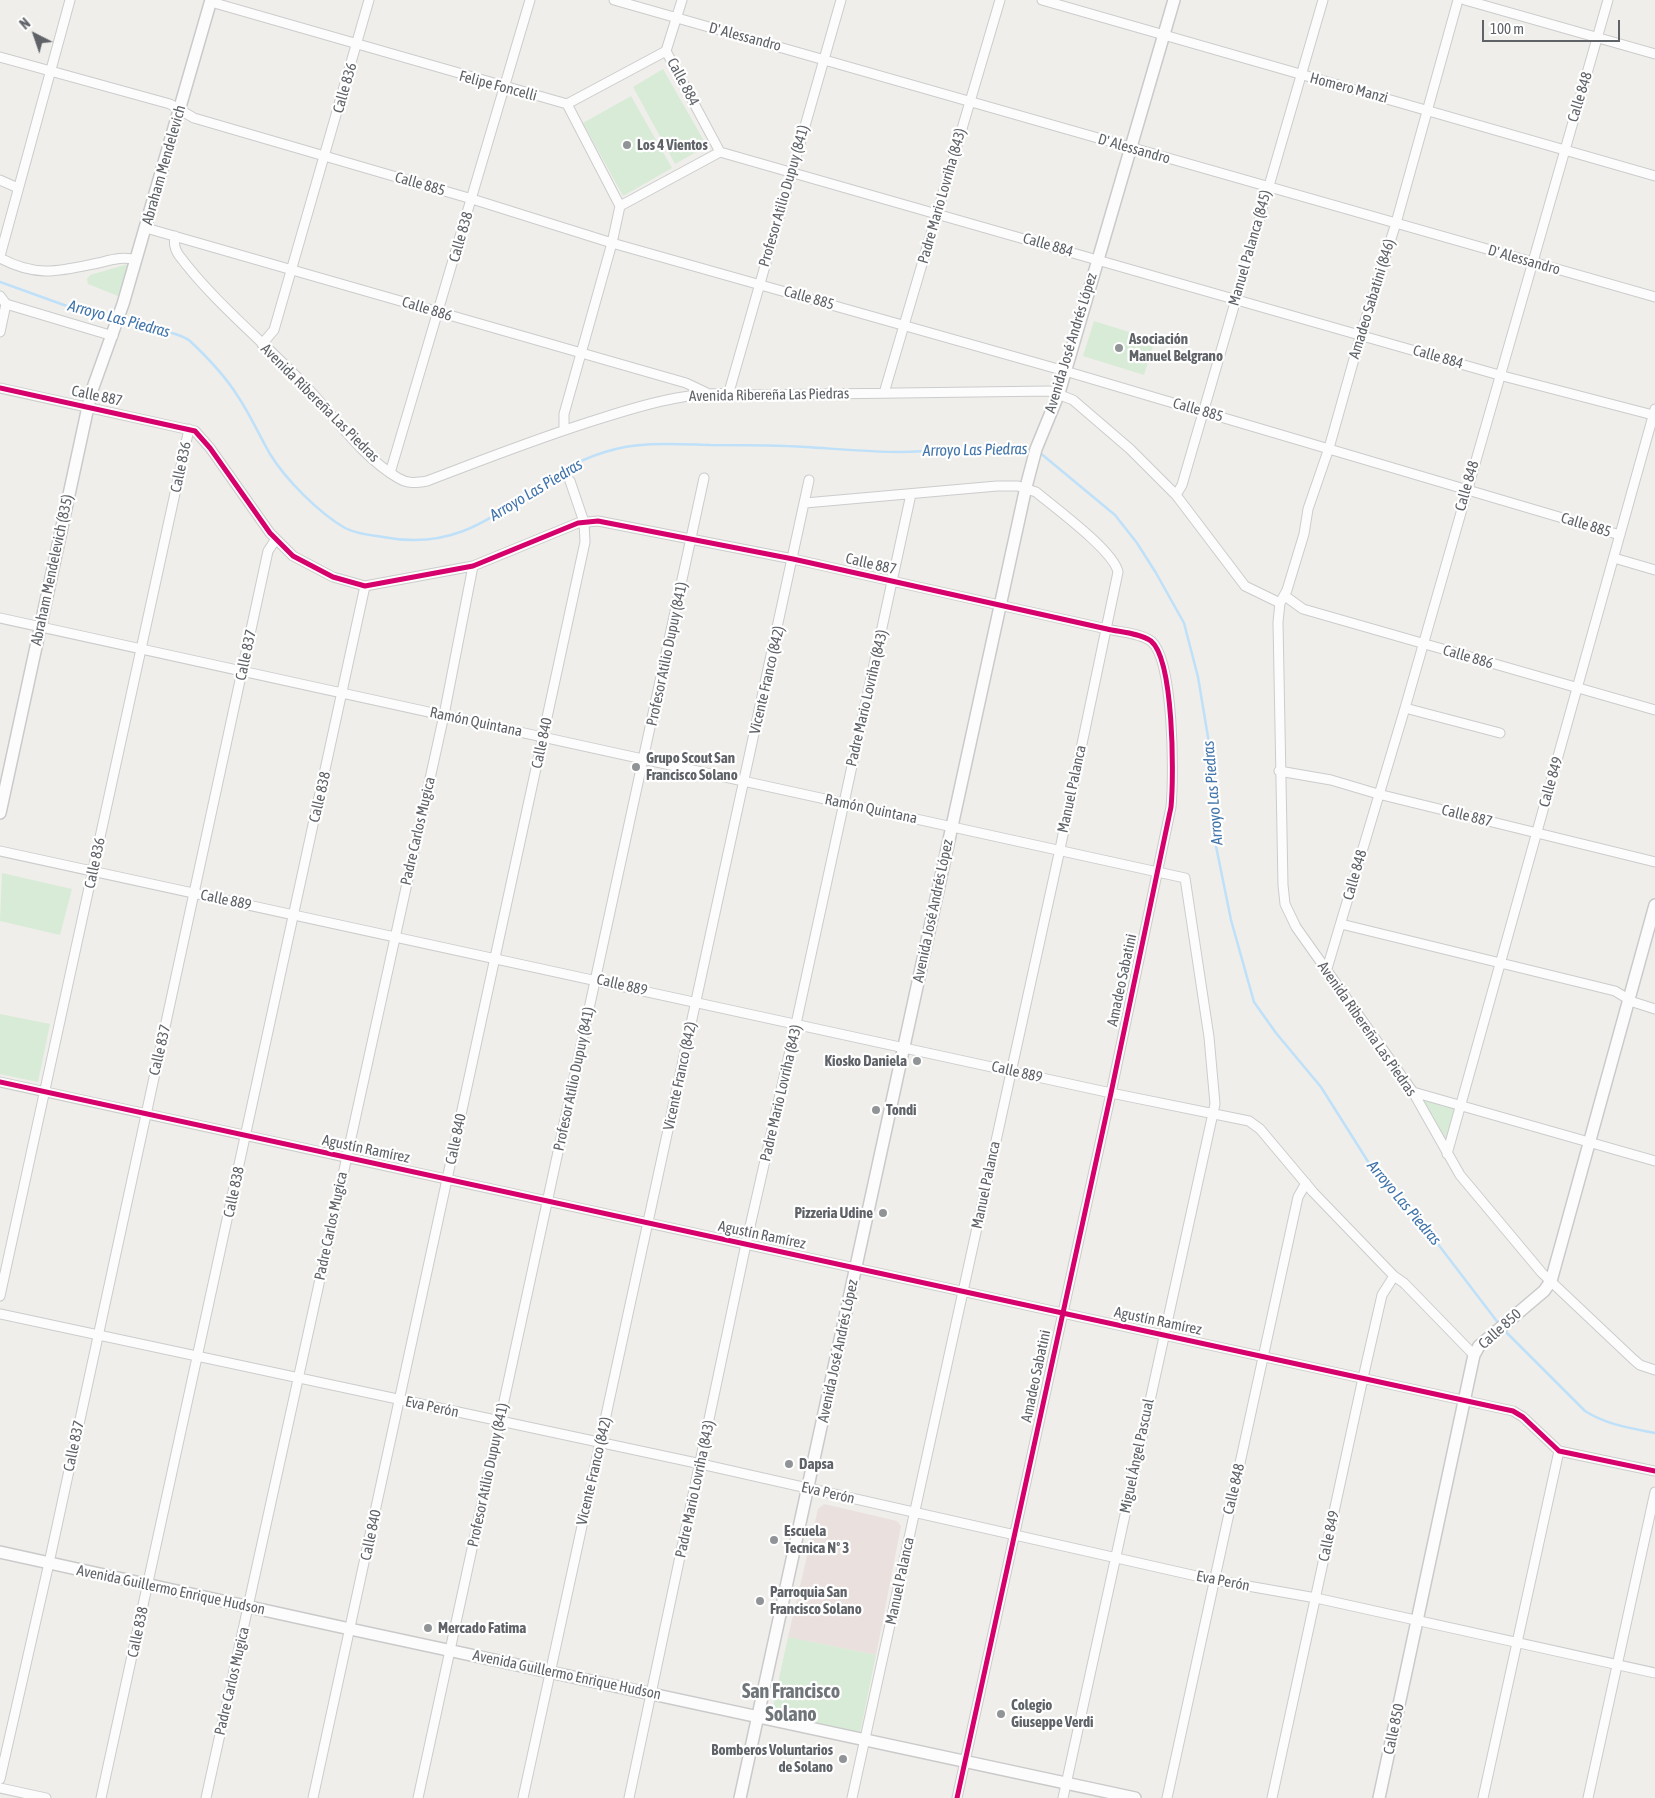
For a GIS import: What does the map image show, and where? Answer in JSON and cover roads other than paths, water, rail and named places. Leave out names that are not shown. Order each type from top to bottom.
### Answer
[{"type":"main road","name":"Avenida José Andrés López","points":[[740,1798],[1026,487],[1031,468],[1059,393],[1174,0]]},
{"type":"main road","name":"Abraham Mendelevich","points":[[114,333],[211,1]]},
{"type":"main road","name":"Abraham Mendelevich (835)","points":[[0,814],[88,407],[95,380],[114,333]]},
{"type":"main road","name":"Calle 850","points":[[1379,1798],[1474,1355],[1479,1346],[1544,1291],[1550,1282],[1655,905]]},
{"type":"main road","name":"Avenida Guillermo Enrique Hudson","points":[[0,1552],[864,1741],[965,1760],[1134,1798]]},
{"type":"street","points":[[70,0],[0,257],[38,271],[54,273],[120,258],[136,260]]},
{"type":"street","name":"Calle 836","points":[[262,344],[274,330],[370,0]]},
{"type":"street","name":"Calle 838","points":[[390,473],[440,312],[530,0]]},
{"type":"street","name":"D' Alessandro","points":[[614,0],[1655,297]]},
{"type":"street","points":[[666,51],[682,0]]},
{"type":"street","name":"Profesor Atilio Dupuy (841)","points":[[729,392],[758,283],[793,171],[841,0]]},
{"type":"street","name":"Padre Mario Lovriha (843)","points":[[884,393],[906,325],[1000,0]]},
{"type":"street","name":"Homero Manzi","points":[[1042,0],[1655,176]]},
{"type":"street","name":"Manuel Palanca (845)","points":[[1176,495],[1182,486],[1267,187],[1323,0]]},
{"type":"street","name":"Amadeo Sabatini (846)","points":[[1282,600],[1304,534],[1308,509],[1329,448],[1361,334],[1396,223],[1426,109],[1458,0]]},
{"type":"street","points":[[1465,0],[1655,54]]},
{"type":"street","name":"Calle 848","points":[[1326,972],[1405,708],[1466,488],[1608,0]]},
{"type":"street","name":"Felipe Foncelli","points":[[211,1],[358,46],[567,104]]},
{"type":"street","name":"Calle 884","points":[[567,104],[666,51],[720,152],[793,171],[1097,260],[1499,374],[1654,412]]},
{"type":"street","name":"Calle 885","points":[[0,57],[170,104],[194,118],[472,199],[612,243],[1065,371],[1620,535]]},
{"type":"street","points":[[564,429],[564,414],[612,243],[620,206],[567,104]]},
{"type":"street","points":[[620,206],[720,152]]},
{"type":"street","points":[[0,180],[18,188]]},
{"type":"street","name":"Calle 886","points":[[146,228],[686,383],[707,393]]},
{"type":"street","name":"Avenida Ribereña Las Piedras","points":[[175,236],[174,245],[178,254],[262,344],[300,379],[341,428],[390,473],[411,483],[427,481],[564,429],[661,400],[707,393],[729,392],[750,395],[1038,390],[1059,393],[1073,400],[1130,449],[1176,495],[1240,580],[1251,591],[1282,600],[1278,622],[1282,885],[1285,904],[1296,927],[1412,1092],[1460,1175],[1550,1282],[1640,1366],[1655,1370]]},
{"type":"street","points":[[0,296],[6,304],[114,333]]},
{"type":"street","points":[[0,332],[6,304]]},
{"type":"street","name":"Calle 887","points":[[0,388],[190,429]]},
{"type":"street","name":"Calle 849","points":[[1447,1154],[1620,535],[1653,426],[1654,412]]},
{"type":"street","points":[[190,429],[204,439],[276,539],[292,556],[306,565],[333,577],[365,586],[473,566],[584,522]]},
{"type":"street","name":"Calle 836","points":[[0,1296],[190,429]]},
{"type":"street","name":"Profesor Atilio Dupuy (841)","points":[[418,1798],[452,1650],[499,1421],[704,478]]},
{"type":"street","name":"Vicente Franco (842)","points":[[523,1798],[695,1002],[794,559],[809,480]]},
{"type":"street","name":"Calle 840","points":[[314,1798],[585,542],[584,522],[570,481]]},
{"type":"street","points":[[805,503],[997,486],[1026,487]]},
{"type":"street","name":"Manuel Palanca","points":[[852,1798],[1060,849],[1118,572],[1110,556],[1036,492],[1026,487]]},
{"type":"street","name":"Padre Mario Lovriha (843)","points":[[629,1798],[746,1244],[893,581],[910,494]]},
{"type":"street","name":"Calle 887","points":[[584,522],[598,520],[794,559],[1150,640],[1161,654],[1163,661],[1169,702],[1173,770],[1171,807],[1157,871]]},
{"type":"street","name":"Calle 837","points":[[0,1779],[49,1563],[268,551],[276,539]]},
{"type":"street","points":[[1614,558],[1655,570]]},
{"type":"street","name":"Padre Carlos Mugica","points":[[206,1798],[345,1158],[444,715],[473,566]]},
{"type":"street","name":"Calle 838","points":[[101,1798],[365,586]]},
{"type":"street","name":"Calle 886","points":[[1282,600],[1303,609],[1655,710]]},
{"type":"street","name":"Ramón Quintana","points":[[0,618],[1060,849],[1185,878],[1209,1037],[1215,1099],[1213,1114]]},
{"type":"street","points":[[1405,708],[1500,733]]},
{"type":"street","name":"Calle 887","points":[[1279,771],[1331,780],[1378,794],[1655,862]]},
{"type":"street","name":"Calle 889","points":[[0,851],[904,1046],[1111,1093],[1243,1119],[1260,1129],[1306,1183]]},
{"type":"street","name":"Amadeo Sabatini","points":[[957,1798],[1111,1093],[1157,871]]},
{"type":"street","points":[[1341,924],[1501,962],[1615,992],[1655,1009]]},
{"type":"street","name":"Agustín Ramírez","points":[[0,1082],[1519,1413],[1559,1451]]},
{"type":"street","points":[[1412,1092],[1655,1161]]},
{"type":"street","name":"Miguel Ángel Pascual","points":[[1063,1798],[1213,1114]]},
{"type":"street","points":[[1306,1183],[1394,1276],[1404,1283],[1474,1355]]},
{"type":"street","name":"Calle 848","points":[[1167,1798],[1298,1197],[1306,1183]]},
{"type":"street","name":"Calle 849","points":[[1272,1798],[1382,1295],[1394,1276]]},
{"type":"street","name":"Eva Perón","points":[[0,1314],[701,1464],[1214,1580],[1316,1598],[1655,1673]]},
{"type":"street","points":[[1483,1798],[1559,1451],[1655,1471]]},
{"type":"street","points":[[1588,1798],[1655,1492]]},
{"type":"street","points":[[0,1788],[46,1798]]},
{"type":"waterway","name":"Arroyo Las Piedras","points":[[0,282],[64,305],[114,319]]},
{"type":"waterway","name":"Arroyo Las Piedras","points":[[120,321],[176,334],[190,341],[232,388],[270,454],[304,495],[325,514],[345,528],[358,533],[383,537],[418,540],[449,536],[476,525],[501,511],[549,479],[576,464],[605,452],[631,446],[670,444],[770,445],[902,452],[1032,449]]},
{"type":"waterway","name":"Arroyo Las Piedras","points":[[1039,452],[1115,515],[1137,543],[1184,623],[1198,677],[1213,767],[1216,846],[1231,920],[1254,1002],[1276,1033],[1321,1087],[1379,1179],[1431,1235],[1499,1324]]},
{"type":"waterway","name":"Arroyo Las Piedras","points":[[1504,1330],[1585,1411],[1610,1423],[1655,1433]]},
{"type":"place","name":"Los 4 Vientos","points":[[627,145]]},
{"type":"place","name":"Asociación Manuel Belgrano","points":[[1119,348]]},
{"type":"place","name":"Grupo Scout San Francisco Solano","points":[[636,767]]},
{"type":"place","name":"Kiosko Daniela","points":[[917,1061]]},
{"type":"place","name":"Tondi","points":[[876,1110]]},
{"type":"place","name":"Pizzeria Udine","points":[[883,1213]]},
{"type":"place","name":"Dapsa","points":[[789,1464]]},
{"type":"place","name":"Escuela Tecnica Nº 3","points":[[774,1540]]},
{"type":"place","name":"Parroquia San Francisco Solano","points":[[760,1601]]},
{"type":"place","name":"Mercado Fatima","points":[[428,1628]]},
{"type":"place","name":"Colegio Giuseppe Verdi","points":[[1001,1714]]},
{"type":"place","name":"Bomberos Voluntarios de Solano","points":[[843,1759]]},
{"type":"district","name":"San Francisco Solano","points":[[791,1704]]}]
